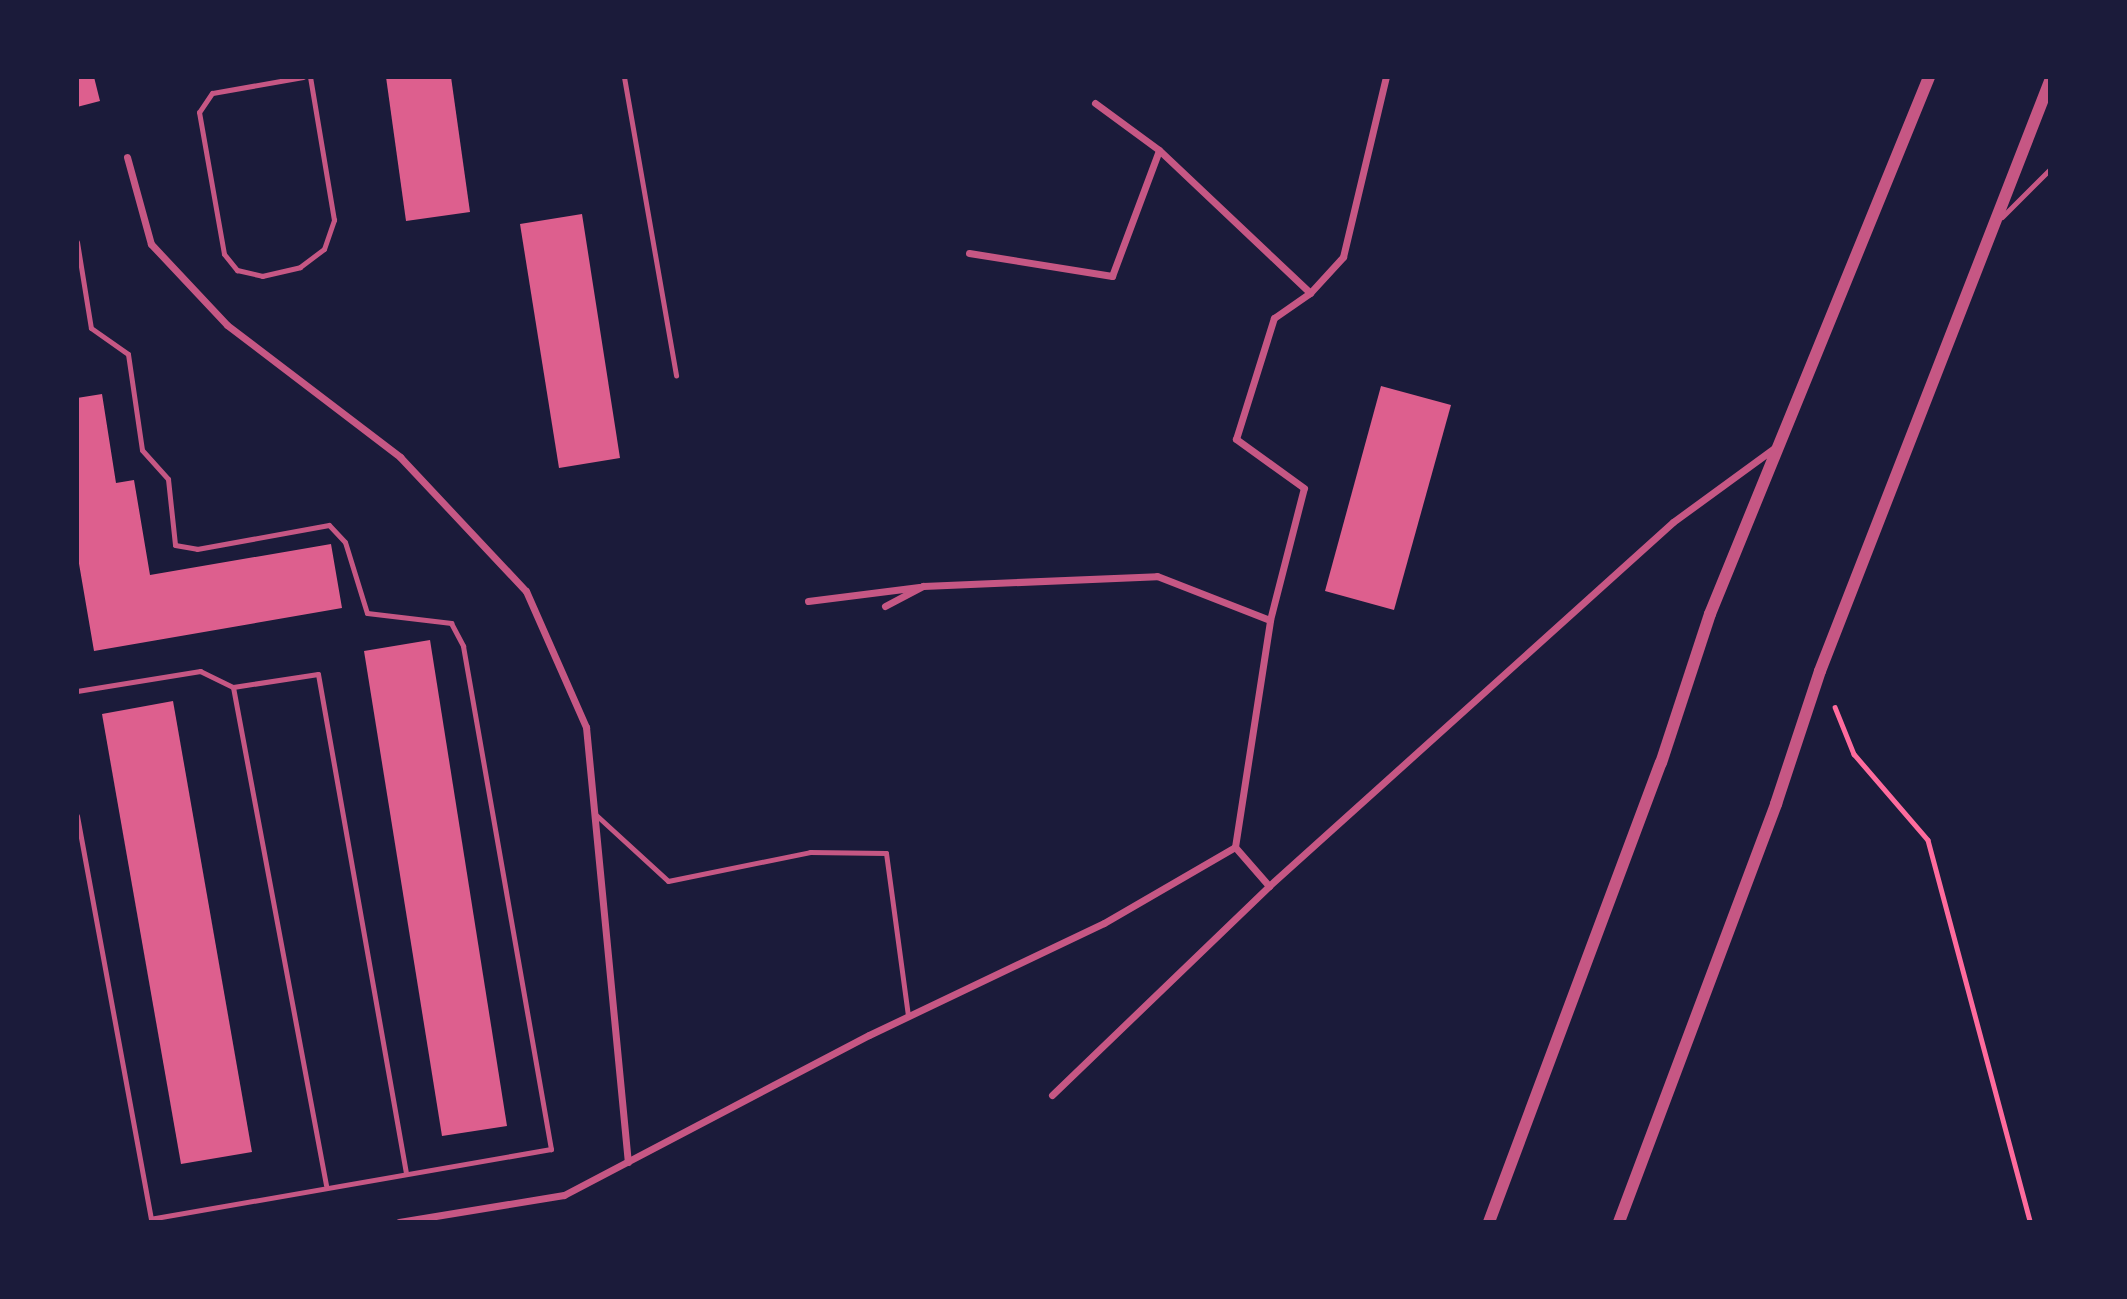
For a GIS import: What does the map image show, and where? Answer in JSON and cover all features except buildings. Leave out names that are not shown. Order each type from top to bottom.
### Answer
[{"type":"street","points":[[1269,886],[1235,847],[1270,620],[1304,488],[1236,439],[1275,318],[1310,293],[1343,257],[1385,77]]},
{"type":"street","points":[[1489,1222],[1661,763],[1710,614],[1926,79]]},
{"type":"street","points":[[1619,1222],[1776,804],[1820,671],[1997,222],[2050,80]]},
{"type":"street","points":[[1095,103],[1158,150],[1310,293]]},
{"type":"street","points":[[969,253],[1111,276],[1158,150]]},
{"type":"street","points":[[127,157],[151,244],[227,325],[400,457],[526,591],[586,727],[628,1161]]},
{"type":"street","points":[[1052,1095],[1269,886],[1673,522],[1779,445]]},
{"type":"street","points":[[808,601],[923,586],[1157,576],[1270,620]]},
{"type":"street","points":[[885,606],[923,586]]},
{"type":"street","points":[[399,1222],[564,1195],[908,1016],[1104,923],[1235,847]]},
{"type":"lane","points":[[303,77],[212,93],[199,112],[223,254],[237,270],[262,276],[300,267],[324,249],[334,220],[310,77]]},
{"type":"lane","points":[[624,77],[676,375]]},
{"type":"lane","points":[[1997,222],[2050,169]]},
{"type":"lane","points":[[77,242],[91,328],[128,354],[142,450],[168,479],[175,545],[197,550],[329,525],[345,541],[367,613],[451,623],[463,646],[551,1149],[326,1185],[151,1219],[77,816]]},
{"type":"lane","points":[[77,691],[200,671],[233,687],[318,674],[406,1172]]},
{"type":"lane","points":[[233,687],[326,1185]]},
{"type":"lane","points":[[595,814],[667,881],[810,852],[886,853],[908,1016]]},
{"type":"path","points":[[1820,671],[1854,754],[1928,840],[2030,1222]]}]
